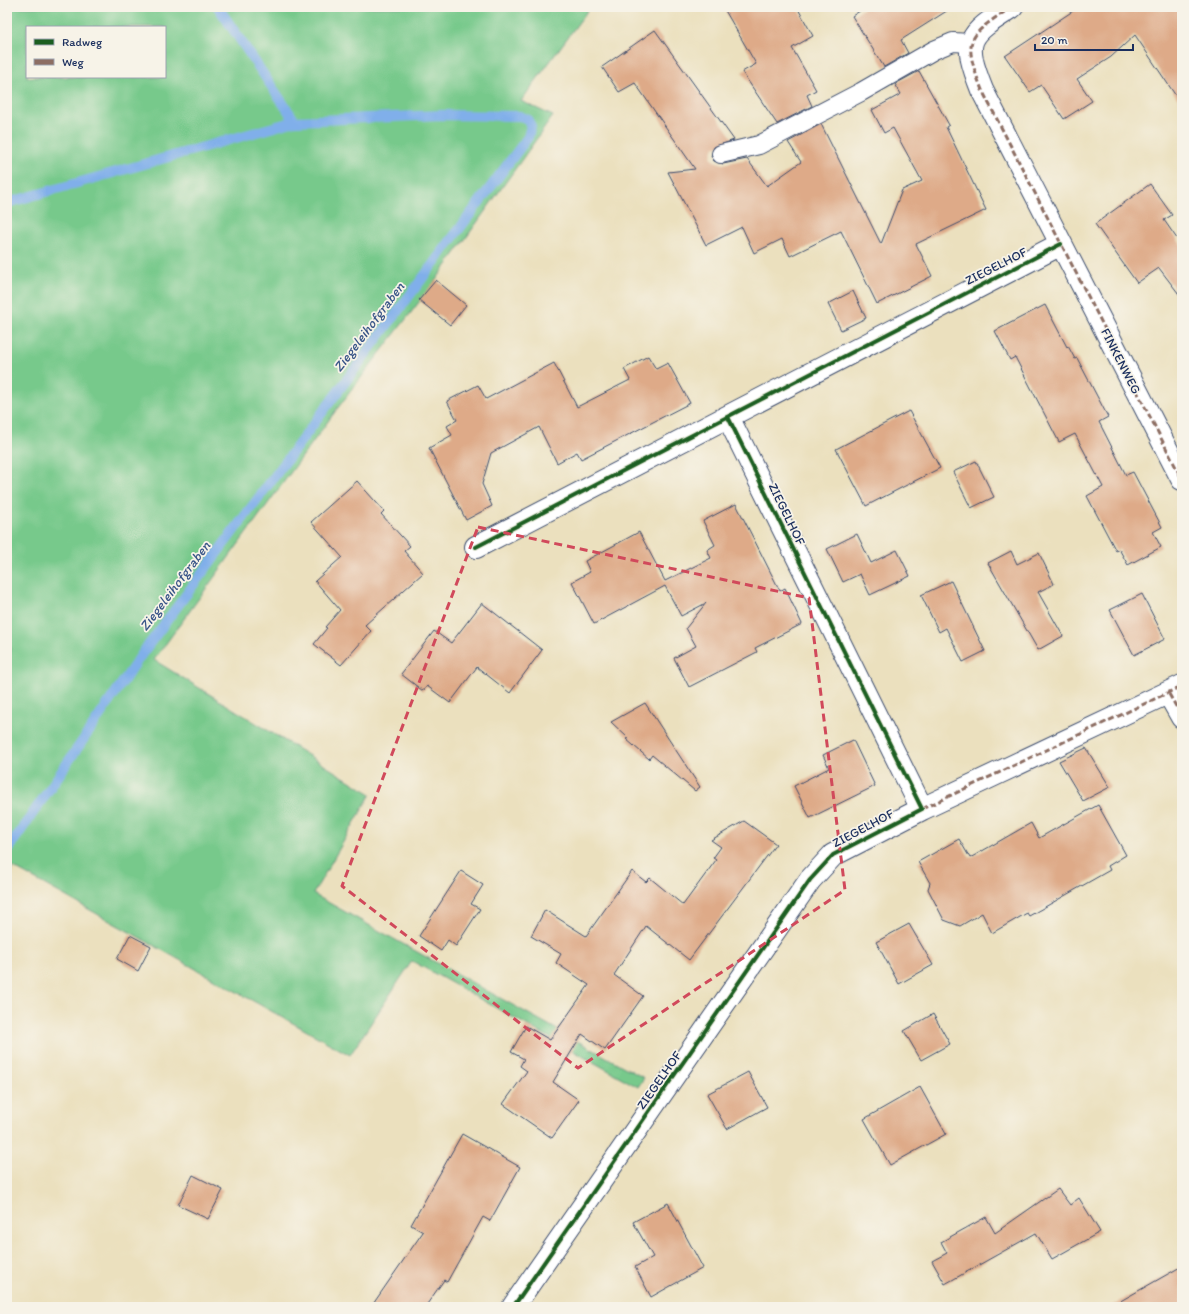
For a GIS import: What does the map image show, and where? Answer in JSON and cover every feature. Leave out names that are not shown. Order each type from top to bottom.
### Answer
[{"type":"street","points":[[1012,7],[982,26],[970,43],[972,64],[982,90],[1061,244]]},
{"type":"street","name":"ZIEGELHOF","points":[[476,547],[1061,244]]},
{"type":"street","name":"FINKENWEG","points":[[1061,244],[1182,479]]},
{"type":"street","name":"ZIEGELHOF","points":[[728,417],[922,809]]},
{"type":"street","points":[[1175,690],[1182,717]]},
{"type":"street","name":"ZIEGELHOF","points":[[513,1307],[810,880],[833,855],[922,809],[1175,690]]},
{"type":"lane","points":[[721,154],[759,145],[861,92],[934,50],[953,42],[970,43]]},
{"type":"highlighted area","points":[[478,527],[809,598],[845,890],[578,1068],[342,886]]},
{"type":"green space","points":[[7,7],[590,7],[521,101],[553,116],[436,280],[337,409],[154,660],[371,794],[313,894],[644,1078],[638,1087],[412,961],[350,1055],[13,867],[7,877],[7,660],[11,649],[7,640]]},
{"type":"building","points":[[723,7],[797,7],[813,36],[792,48],[816,90],[807,95],[812,106],[777,124],[742,72],[756,64]]},
{"type":"building","points":[[866,7],[953,7],[901,40],[908,53],[884,67],[852,16]]},
{"type":"building","points":[[1079,7],[1182,7],[1182,105],[1135,35],[1111,57],[1077,79],[1092,101],[1064,119],[1041,85],[1030,92],[1005,56]]},
{"type":"building","points":[[655,30],[734,140],[714,147],[711,156],[714,161],[723,164],[747,159],[767,186],[801,162],[788,142],[821,124],[881,244],[902,190],[922,181],[893,128],[884,133],[872,110],[901,94],[895,84],[919,71],[949,125],[946,127],[986,210],[916,244],[932,276],[877,304],[841,231],[790,256],[782,239],[754,253],[742,227],[706,245],[668,172],[695,169],[635,83],[619,92],[602,67]]},
{"type":"building","points":[[1150,184],[1172,215],[1164,220],[1182,246],[1182,298],[1159,268],[1137,283],[1095,224]]},
{"type":"building","points":[[436,280],[466,305],[450,325],[419,300]]},
{"type":"building","points":[[853,291],[866,318],[841,330],[828,304]]},
{"type":"building","points":[[1045,305],[1067,347],[1068,346],[1075,359],[1077,358],[1108,417],[1099,422],[1126,475],[1133,472],[1162,527],[1153,532],[1161,547],[1128,565],[1119,549],[1116,551],[1087,496],[1103,487],[1075,434],[1059,442],[1015,357],[1010,360],[995,331]]},
{"type":"building","points":[[648,356],[656,369],[668,363],[690,403],[581,459],[577,452],[557,463],[539,427],[491,453],[482,484],[492,506],[466,520],[429,448],[452,435],[447,426],[457,420],[447,401],[478,385],[486,399],[554,363],[577,407],[630,380],[624,369]]},
{"type":"building","points":[[909,411],[940,468],[866,506],[836,449]]},
{"type":"building","points":[[976,461],[994,497],[971,508],[953,472]]},
{"type":"building","points":[[357,481],[384,511],[381,514],[410,546],[404,551],[423,573],[365,625],[371,631],[341,665],[314,644],[327,628],[325,627],[340,610],[315,581],[342,557],[311,522]]},
{"type":"building","points":[[736,504],[780,591],[785,588],[802,624],[755,648],[757,652],[689,687],[674,658],[696,646],[686,628],[706,603],[681,616],[665,586],[594,624],[572,582],[590,572],[585,561],[639,532],[665,581],[711,558],[707,550],[715,545],[703,521]]},
{"type":"building","points":[[857,534],[871,563],[897,550],[910,576],[870,595],[860,574],[843,582],[827,549]]},
{"type":"building","points":[[1011,551],[1017,564],[1039,553],[1054,584],[1038,592],[1063,636],[1038,650],[988,563]]},
{"type":"building","points":[[951,581],[985,651],[963,662],[946,628],[939,632],[921,595]]},
{"type":"building","points":[[1142,594],[1165,639],[1134,655],[1110,610]]},
{"type":"building","points":[[482,603],[542,650],[510,693],[477,667],[450,703],[427,686],[423,691],[401,674],[434,631],[451,643]]},
{"type":"building","points":[[645,703],[700,787],[695,791],[652,755],[649,759],[626,739],[628,738],[611,722]]},
{"type":"building","points":[[853,740],[875,786],[810,818],[794,786],[829,768],[823,755]]},
{"type":"building","points":[[1086,748],[1110,787],[1083,801],[1059,761]]},
{"type":"building","points":[[1098,805],[1126,855],[1108,866],[1110,870],[1029,916],[1027,913],[992,933],[982,913],[960,926],[944,920],[928,889],[930,883],[918,862],[959,839],[970,858],[1031,823],[1039,838]]},
{"type":"building","points":[[744,821],[776,844],[689,960],[646,926],[614,975],[643,996],[605,1050],[582,1034],[553,1082],[579,1100],[552,1138],[503,1104],[527,1071],[520,1066],[524,1059],[511,1052],[526,1026],[550,1040],[589,985],[556,963],[561,954],[531,936],[545,910],[586,936],[632,871],[646,882],[650,878],[683,905],[716,860],[713,858],[721,847],[711,840]]},
{"type":"building","points":[[461,871],[483,885],[471,904],[480,909],[456,946],[448,940],[441,951],[419,936]]},
{"type":"building","points":[[909,924],[933,965],[899,984],[876,942]]},
{"type":"building","points":[[130,935],[151,946],[138,971],[117,959]]},
{"type":"building","points":[[933,1014],[950,1044],[921,1060],[904,1031]]},
{"type":"building","points":[[748,1072],[767,1107],[727,1129],[707,1094]]},
{"type":"building","points":[[920,1087],[946,1134],[890,1165],[864,1119]]},
{"type":"building","points":[[462,1134],[520,1167],[490,1221],[483,1217],[447,1282],[444,1280],[425,1307],[371,1307],[423,1232],[411,1225]]},
{"type":"building","points":[[193,1175],[223,1190],[208,1219],[178,1205]]},
{"type":"building","points":[[1058,1189],[1070,1205],[1079,1198],[1100,1232],[1052,1259],[1036,1233],[945,1284],[932,1261],[947,1253],[941,1242],[986,1217],[995,1233]]},
{"type":"building","points":[[668,1203],[703,1268],[651,1297],[635,1267],[653,1257],[633,1222]]},
{"type":"building","points":[[1182,1266],[1182,1307],[1110,1307]]},
{"type":"waterway","name":"Ziegeleihofgraben","points":[[7,851],[144,651],[528,137],[531,126],[527,119],[520,116],[442,115],[295,121],[218,7]]},
{"type":"waterway","points":[[7,203],[295,121]]},
{"type":"marked path","points":[[1012,7],[986,25],[977,33],[973,40],[971,49],[972,60],[982,90],[1182,479]]},
{"type":"marked path","points":[[922,809],[1182,686]]},
{"type":"marked path","points":[[1169,694],[1182,717]]},
{"type":"cycle path","points":[[476,547],[1061,244]]},
{"type":"cycle path","points":[[513,1307],[810,880],[833,855],[922,809],[728,417]]}]
